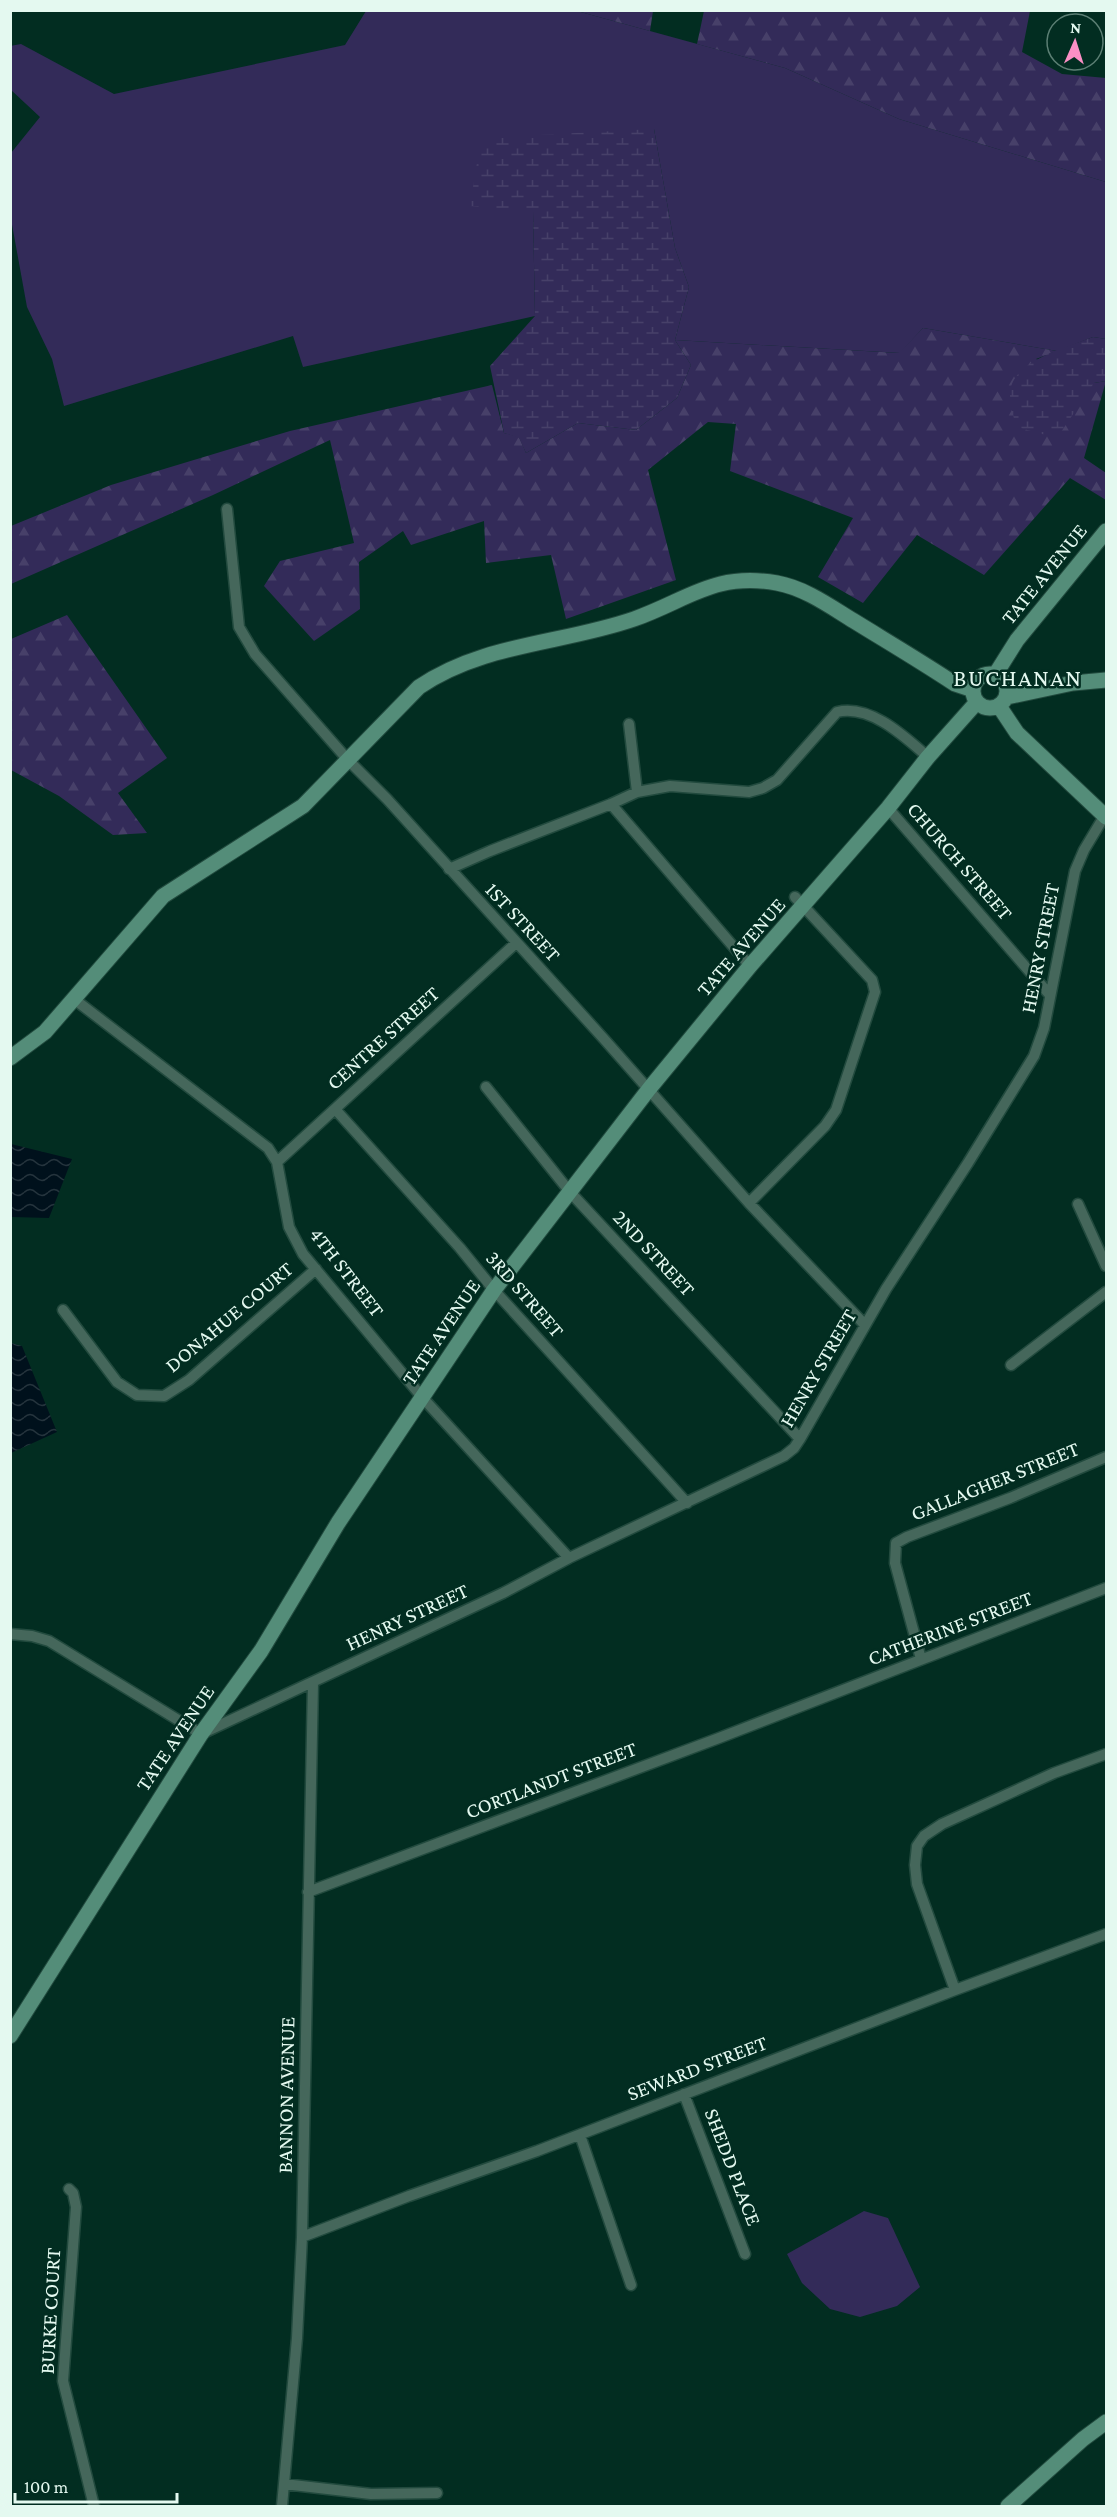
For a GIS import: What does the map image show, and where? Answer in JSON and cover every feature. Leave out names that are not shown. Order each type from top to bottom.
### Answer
[{"type":"street","name":"1ST STREET","points":[[227,509],[239,627],[244,639],[255,654],[348,760],[387,799],[649,1089],[749,1203],[865,1325]]},
{"type":"street","name":"TATE AVENUE","points":[[995,675],[1017,640],[1107,531]]},
{"type":"street","points":[[10,1058],[45,1032],[163,896],[303,806],[403,703],[438,674],[509,648],[556,640],[634,619],[706,587],[733,582],[778,583],[820,600],[975,696],[987,708],[1073,683],[1107,680]]},
{"type":"street","points":[[975,696],[980,677],[995,675],[1006,683],[1003,702],[1017,733],[1106,816]]},
{"type":"street","name":"TATE AVENUE","points":[[10,2036],[201,1734],[261,1651],[338,1523],[494,1290],[649,1089],[800,901],[888,808],[975,696]]},
{"type":"street","points":[[449,869],[637,792],[670,786],[749,792],[763,788],[777,780],[837,712],[847,710],[879,721],[903,735],[928,758]]},
{"type":"street","points":[[629,724],[637,792]]},
{"type":"street","points":[[611,804],[750,966]]},
{"type":"street","name":"CHURCH STREET","points":[[888,808],[1049,994]]},
{"type":"street","name":"HENRY STREET","points":[[201,1734],[503,1593],[569,1558],[784,1456],[800,1439],[865,1325],[1034,1056],[1044,1028],[1075,871],[1084,850],[1106,816]]},
{"type":"street","points":[[749,1203],[825,1126],[836,1110],[875,992],[875,986],[844,948],[800,901]]},
{"type":"street","name":"CENTRE STREET","points":[[277,1162],[516,944]]},
{"type":"street","points":[[74,999],[268,1148],[277,1162]]},
{"type":"street","name":"2ND STREET","points":[[486,1087],[570,1192],[800,1439]]},
{"type":"street","name":"3RD STREET","points":[[335,1109],[460,1248],[494,1290],[687,1503]]},
{"type":"street","name":"4TH STREET","points":[[277,1162],[289,1227],[303,1254],[422,1397],[569,1558]]},
{"type":"street","points":[[1078,1204],[1107,1266]]},
{"type":"street","name":"DONAHUE COURT","points":[[63,1310],[117,1382],[137,1395],[164,1396],[189,1380],[316,1269]]},
{"type":"street","points":[[1011,1365],[1107,1292]]},
{"type":"street","name":"GALLAGHER STREET","points":[[921,1659],[895,1563],[898,1542],[1107,1457]]},
{"type":"street","name":"CATHERINE STREET","points":[[807,1704],[1107,1588]]},
{"type":"street","points":[[10,1634],[26,1635],[49,1641],[201,1734]]},
{"type":"street","name":"BANNON AVENUE","points":[[282,2506],[297,2338],[302,2238],[313,1683]]},
{"type":"street","name":"CORTLANDT STREET","points":[[308,1892],[807,1704]]},
{"type":"street","points":[[955,1990],[917,1884],[915,1865],[917,1846],[924,1836],[942,1824],[1054,1773],[1107,1754]]},
{"type":"street","name":"SEWARD STREET","points":[[302,2238],[409,2196],[580,2135],[955,1990],[1107,1934]]},
{"type":"street","name":"SHEDD PLACE","points":[[684,2094],[745,2254]]},
{"type":"street","points":[[580,2135],[631,2284]]},
{"type":"street","name":"BURKE COURT","points":[[69,2189],[73,2193],[76,2206],[63,2381],[94,2506]]},
{"type":"street","points":[[1008,2506],[1076,2445],[1107,2422]]},
{"type":"street","points":[[284,2484],[371,2494],[437,2493]]},
{"type":"green space","points":[[653,10],[650,31],[577,11]]},
{"type":"green space","points":[[366,11],[577,11],[785,68],[899,119],[1106,182],[1106,339],[1093,337],[1057,351],[923,328],[900,353],[675,340],[689,287],[675,248],[654,129],[533,211],[535,316],[303,367],[293,336],[64,406],[52,359],[27,307],[11,219],[11,153],[40,117],[11,90],[10,46],[21,44],[114,94],[345,45]]},
{"type":"green space","points":[[704,11],[1030,11],[1022,52],[1045,65],[1045,72],[1106,78],[1106,182],[899,119],[785,68],[697,44]]},
{"type":"green space","points":[[654,129],[675,248],[689,287],[675,340],[691,365],[677,398],[636,430],[578,423],[526,453],[519,438],[504,433],[490,366],[535,316],[533,211],[470,206],[481,138]]},
{"type":"green space","points":[[923,328],[1057,351],[1036,359],[1094,383],[1106,381],[1084,458],[1106,473],[1106,500],[1070,478],[984,575],[917,535],[863,603],[818,577],[853,518],[730,471],[736,424],[708,422],[648,470],[676,580],[566,619],[551,555],[486,563],[484,521],[411,545],[403,531],[359,562],[360,609],[314,641],[264,586],[280,561],[354,543],[330,440],[213,495],[11,584],[11,526],[111,485],[290,431],[492,385],[504,433],[519,437],[526,453],[578,423],[636,430],[677,398],[691,365],[675,340],[899,353]]},
{"type":"green space","points":[[1093,337],[1106,339],[1106,381],[1094,383],[1057,438],[1016,427],[1010,395],[1012,383],[1019,373],[1042,357]]},
{"type":"green space","points":[[67,615],[167,758],[118,793],[147,833],[113,835],[59,796],[11,770],[11,639]]},
{"type":"green space","points":[[864,2211],[888,2218],[920,2287],[897,2306],[860,2317],[830,2309],[802,2283],[787,2254]]},
{"type":"water","points":[[11,1144],[72,1159],[49,1218],[11,1217]]},
{"type":"water","points":[[11,1343],[22,1346],[57,1432],[11,1453]]},
{"type":"district","name":"BUCHANAN","points":[[1018,677]]}]
